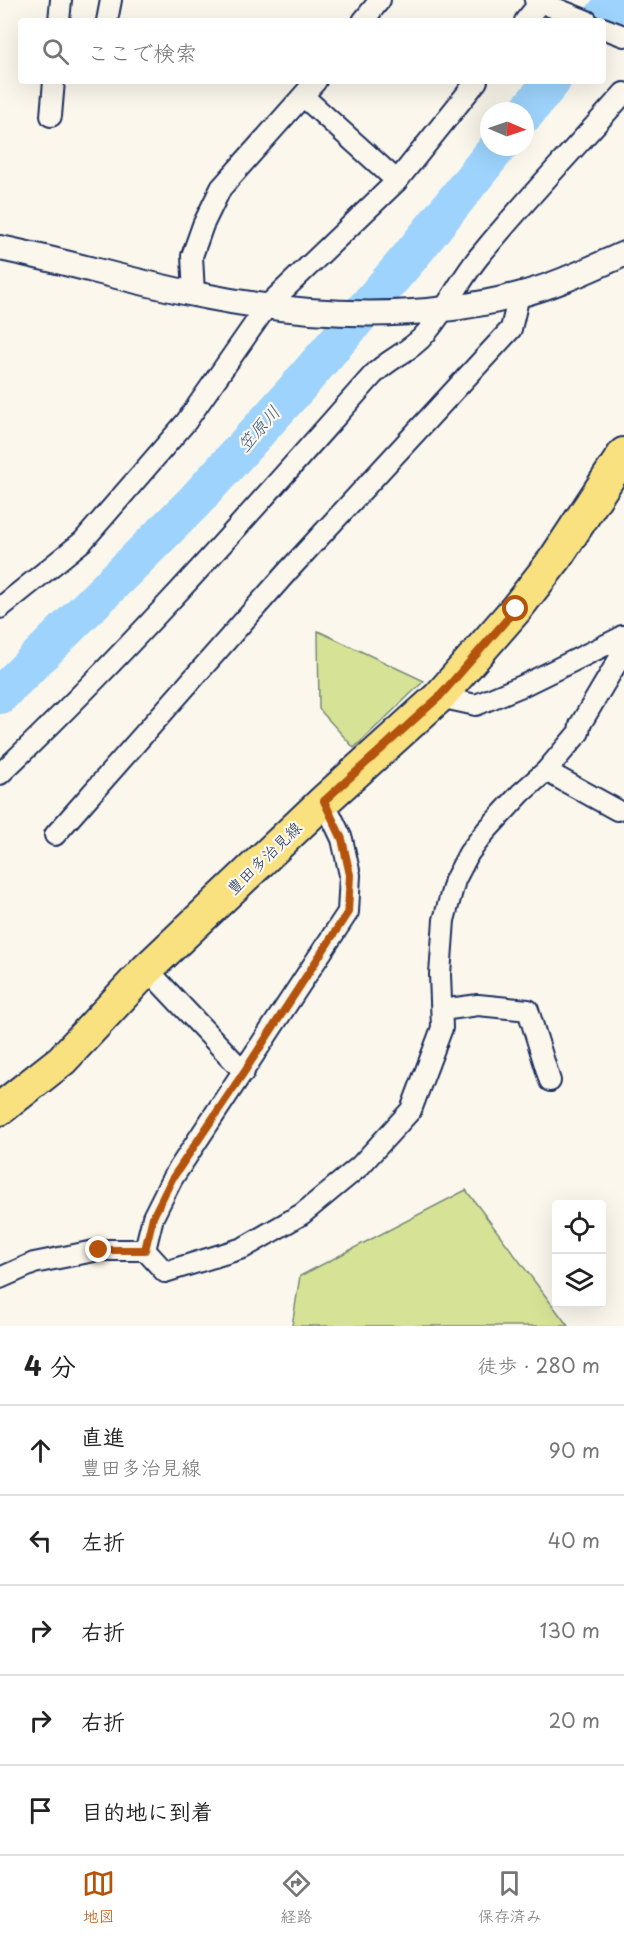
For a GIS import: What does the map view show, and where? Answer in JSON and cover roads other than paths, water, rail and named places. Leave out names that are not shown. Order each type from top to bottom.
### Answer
[{"type":"main road","name":"豊田多治見線","points":[[0,1109],[62,1060],[147,969],[324,801],[439,697],[516,609],[555,559],[624,454]]},
{"type":"street","points":[[59,18],[61,0]]},
{"type":"street","points":[[108,18],[111,0]]},
{"type":"street","points":[[365,18],[380,0]]},
{"type":"street","points":[[527,18],[539,1],[580,18]]},
{"type":"street","points":[[606,29],[624,36]]},
{"type":"street","points":[[51,116],[54,84]]},
{"type":"street","points":[[194,294],[192,256],[203,225],[221,188],[314,84]]},
{"type":"street","points":[[0,608],[83,541],[186,422],[267,306],[397,181],[475,84]]},
{"type":"street","points":[[0,774],[54,724],[174,596],[284,477],[374,373],[424,336],[446,309],[480,255],[624,93]]},
{"type":"street","points":[[304,97],[397,181]]},
{"type":"street","points":[[0,248],[194,294],[294,310],[352,313],[419,312],[519,295],[576,275],[624,254]]},
{"type":"street","points":[[55,835],[287,572],[511,329],[519,295]]},
{"type":"street","points":[[0,1278],[34,1263],[99,1250],[145,1250],[165,1272],[243,1248],[302,1214],[360,1166],[411,1110],[442,1028],[440,974],[444,920],[455,880],[469,853],[486,831],[521,793],[546,771],[579,732],[580,724],[622,654],[623,636],[522,686],[476,705],[439,697]]},
{"type":"street","points":[[546,771],[617,810]]},
{"type":"street","points":[[145,1250],[153,1217],[172,1179],[348,912],[350,875],[342,839],[324,801]]},
{"type":"street","points":[[147,969],[244,1072]]},
{"type":"street","points":[[442,1010],[478,1005],[528,1010],[550,1081]]},
{"type":"waterway","name":"笠原川","points":[[602,18],[617,0]]},
{"type":"waterway","name":"笠原川","points":[[534,103],[550,84]]},
{"type":"waterway","name":"笠原川","points":[[0,695],[194,502],[296,389],[409,258],[491,156]]}]
